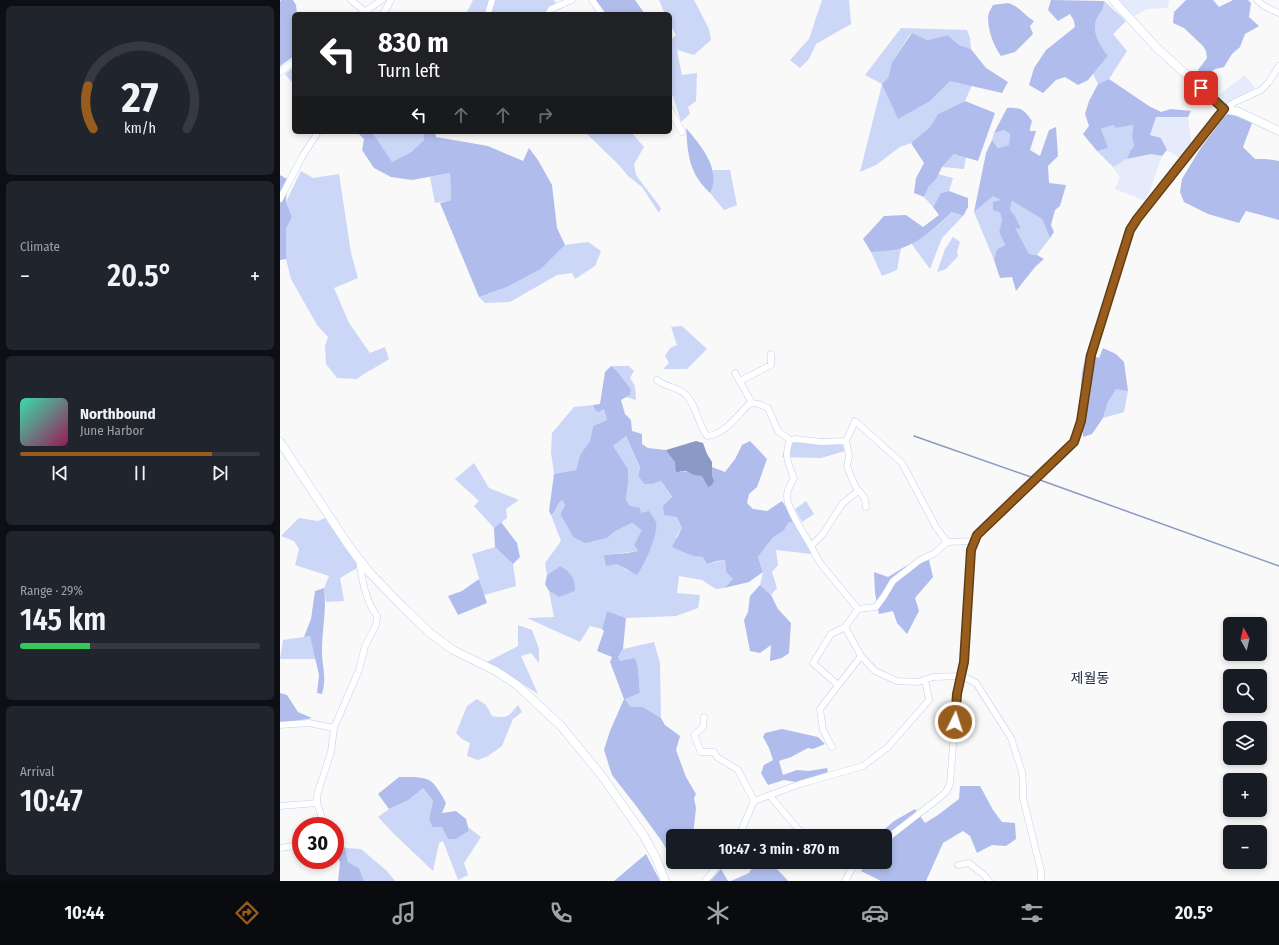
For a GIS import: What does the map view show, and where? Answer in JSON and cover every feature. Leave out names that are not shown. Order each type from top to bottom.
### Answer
[{"type":"street","points":[[351,0],[361,12]]},
{"type":"street","points":[[364,12],[382,0]]},
{"type":"street","points":[[384,12],[391,0]]},
{"type":"street","points":[[489,12],[492,0]]},
{"type":"street","points":[[549,12],[551,9],[572,0]]},
{"type":"street","points":[[592,0],[601,12]]},
{"type":"street","points":[[1113,0],[1156,47],[1224,109],[1239,112],[1279,131]]},
{"type":"street","points":[[1257,0],[1264,6],[1279,13]]},
{"type":"street","points":[[280,72],[292,63]]},
{"type":"street","points":[[892,835],[946,792],[950,784],[957,694],[964,662],[971,550],[977,535],[1074,442],[1081,421],[1091,355],[1130,230],[1137,219],[1224,109],[1261,90],[1269,82],[1279,66]]},
{"type":"street","points":[[672,114],[682,132]]},
{"type":"street","points":[[280,199],[302,157],[317,134]]},
{"type":"street","points":[[740,381],[771,365],[771,354]]},
{"type":"street","points":[[735,373],[752,403]]},
{"type":"street","points":[[657,380],[662,384],[684,392],[692,400],[702,430],[707,436],[721,432],[749,404],[752,403],[768,408],[772,414],[778,431],[790,440],[796,439],[821,442],[846,441]]},
{"type":"street","points":[[866,507],[866,502],[862,493],[858,491],[846,466],[849,456],[846,441],[855,421],[902,463],[936,527],[947,542]]},
{"type":"street","points":[[790,440],[786,450],[788,465],[794,478],[788,489],[787,496],[789,506],[820,563],[858,609]]},
{"type":"street","points":[[280,442],[349,546],[369,572],[402,606],[430,632],[453,650],[496,671],[517,685],[561,726],[602,776],[644,836],[656,858],[665,881]]},
{"type":"street","points":[[811,546],[823,534],[842,504],[858,491]]},
{"type":"street","points":[[838,685],[819,670],[813,663],[831,634],[845,627],[858,609],[876,606],[893,581],[920,560],[935,553],[947,542],[974,541]]},
{"type":"street","points":[[322,817],[317,803],[317,795],[330,752],[334,728],[359,670],[365,646],[376,626],[377,616],[370,608],[358,557]]},
{"type":"street","points":[[845,627],[861,656],[875,671],[897,681],[918,682],[933,677],[962,676],[976,683],[1011,738],[1022,772],[1022,798],[1041,871],[1041,881]]},
{"type":"street","points":[[832,747],[823,730],[820,709],[861,656]]},
{"type":"street","points":[[742,829],[754,801],[800,784],[863,766],[876,757],[888,747],[929,700],[925,680]]},
{"type":"street","points":[[704,717],[703,727],[694,735],[701,752],[714,752],[717,757],[738,770],[754,801]]},
{"type":"street","points":[[280,725],[309,723],[334,728]]},
{"type":"street","points":[[770,796],[798,829]]},
{"type":"street","points":[[280,806],[317,803]]},
{"type":"street","points":[[280,848],[292,846]]},
{"type":"street","points":[[958,865],[970,863],[989,881]]},
{"type":"street","points":[[705,881],[715,869]]},
{"type":"street","points":[[845,881],[851,869]]},
{"type":"shaded area","points":[[281,0],[293,0],[296,5],[297,12],[292,12],[292,57],[280,66]]},
{"type":"shaded area","points":[[473,0],[553,0],[556,2],[545,12],[467,12]]},
{"type":"shaded area","points":[[594,0],[635,0],[644,12],[603,12]]},
{"type":"shaded area","points":[[659,0],[694,0],[709,29],[711,40],[694,55],[677,50],[682,75],[697,73],[696,101],[688,107],[690,114],[681,122],[672,95],[672,38],[676,35],[672,28],[672,12],[664,12]]},
{"type":"shaded area","points":[[822,0],[849,0],[851,24],[816,44],[809,59],[800,68],[790,60],[809,39]]},
{"type":"shaded area","points":[[1051,0],[1104,1],[1103,9],[1095,23],[1095,28],[1099,43],[1108,56],[1088,80],[1078,85],[1065,77],[1056,80],[1043,93],[1029,85],[1034,68],[1046,50],[1075,27],[1074,21],[1070,14],[1058,21],[1048,10]]},
{"type":"shaded area","points":[[1118,0],[1169,0],[1168,8],[1147,9],[1132,17]]},
{"type":"shaded area","points":[[1186,0],[1213,0],[1219,7],[1233,0],[1248,0],[1251,3],[1249,17],[1259,26],[1245,34],[1240,47],[1232,54],[1224,67],[1215,69],[1201,79],[1198,70],[1207,58],[1206,51],[1203,46],[1184,28],[1173,23],[1174,12]]},
{"type":"shaded area","points":[[1104,1],[1126,21],[1113,34],[1127,51],[1109,79],[1098,84],[1093,74],[1108,56],[1099,43],[1095,28],[1097,18],[1103,9]]},
{"type":"shaded area","points":[[1008,3],[1015,6],[1034,21],[1030,26],[1033,34],[1015,52],[1001,56],[992,37],[988,16],[993,5]]},
{"type":"shaded area","points":[[901,28],[967,30],[970,38],[971,49],[959,45],[948,35],[927,40],[911,33],[892,62],[888,78],[930,101],[950,80],[959,83],[973,83],[965,101],[938,114],[930,127],[911,143],[900,147],[876,165],[860,172],[882,84],[865,75]]},
{"type":"shaded area","points":[[912,33],[927,40],[948,35],[959,45],[971,49],[986,68],[1008,82],[1002,93],[950,81],[930,101],[898,119],[882,84],[888,78],[892,62]]},
{"type":"shaded area","points":[[292,69],[292,83],[285,74]]},
{"type":"shaded area","points":[[1245,75],[1255,88],[1226,106],[1216,97]]},
{"type":"shaded area","points":[[1109,79],[1149,106],[1161,112],[1171,109],[1191,111],[1188,117],[1156,117],[1150,135],[1161,138],[1167,150],[1162,156],[1151,154],[1127,159],[1134,146],[1132,137],[1133,125],[1116,128],[1113,125],[1101,129],[1108,148],[1097,151],[1083,134],[1089,126],[1085,114],[1089,101],[1098,84]]},
{"type":"shaded area","points":[[965,101],[995,113],[978,161],[954,154],[942,167],[936,179],[929,186],[924,197],[914,193],[916,178],[924,163],[911,143],[930,127],[938,114]]},
{"type":"shaded area","points":[[1007,108],[1022,110],[1032,121],[1030,131],[1036,131],[1030,150],[1040,156],[1049,130],[1056,127],[1058,156],[1048,166],[1049,183],[1066,185],[1060,206],[1055,210],[1051,225],[1054,232],[1050,238],[1042,219],[1012,201],[1010,210],[1015,216],[1021,229],[1015,228],[1029,254],[1037,255],[1044,259],[1035,267],[1016,291],[1012,277],[1000,278],[994,260],[997,249],[1005,245],[999,232],[1002,220],[1000,213],[993,210],[993,202],[1001,200],[993,196],[974,212],[986,153],[992,140],[998,148],[1009,145],[1010,134],[1004,130],[994,133]]},
{"type":"shaded area","points":[[1229,113],[1252,123],[1243,147],[1255,159],[1279,161],[1279,220],[1246,211],[1239,223],[1208,214],[1184,202],[1180,192],[1182,179],[1200,149],[1224,117]]},
{"type":"shaded area","points":[[1156,117],[1188,117],[1192,148],[1181,159],[1167,150],[1161,138],[1149,135]]},
{"type":"shaded area","points":[[1113,125],[1116,128],[1133,125],[1132,137],[1134,146],[1127,159],[1113,167],[1097,151],[1107,148],[1101,129]]},
{"type":"shaded area","points":[[686,128],[706,154],[712,169],[713,185],[710,193],[703,186],[691,164]]},
{"type":"shaded area","points":[[1004,130],[1010,134],[1009,145],[998,148],[992,140],[994,133]]},
{"type":"shaded area","points":[[359,134],[373,134],[392,162],[411,152],[424,140],[423,134],[435,134],[436,137],[488,146],[523,161],[529,148],[538,160],[552,185],[557,228],[565,245],[541,269],[507,287],[479,297],[440,203],[451,200],[450,173],[412,180],[391,177],[374,168],[362,150],[364,139]]},
{"type":"shaded area","points":[[373,134],[423,134],[424,140],[411,152],[392,162],[389,160]]},
{"type":"shaded area","points":[[587,134],[633,134],[644,147],[634,164],[636,175],[661,208],[659,213],[642,187],[628,176],[619,165]]},
{"type":"shaded area","points":[[954,154],[966,157],[964,169],[942,167]]},
{"type":"shaded area","points":[[1151,154],[1162,156],[1146,201],[1115,189],[1120,177],[1113,167],[1127,159]]},
{"type":"shaded area","points":[[713,170],[730,170],[737,205],[724,210],[710,193],[713,184]]},
{"type":"shaded area","points":[[301,171],[313,178],[339,174],[351,253],[358,278],[334,288],[349,323],[370,353],[385,347],[389,359],[357,379],[337,378],[326,364],[325,346],[328,337],[317,325],[291,279],[286,259],[286,229],[292,217],[286,202]]},
{"type":"shaded area","points":[[450,173],[451,200],[435,203],[430,177]]},
{"type":"shaded area","points":[[938,174],[953,178],[949,191],[941,193],[933,207],[924,197],[929,186]]},
{"type":"shaded area","points":[[280,175],[287,179],[286,202],[292,217],[286,229],[286,259],[280,260]]},
{"type":"shaded area","points":[[949,191],[968,198],[968,207],[963,216],[952,212],[929,233],[909,245],[895,250],[871,252],[863,239],[884,216],[906,215],[923,227],[939,215],[933,207],[941,193]]},
{"type":"shaded area","points":[[993,195],[1001,200],[993,210],[1000,213],[1002,220],[999,232],[1005,245],[997,249],[994,260],[974,212]]},
{"type":"shaded area","points":[[1012,201],[1042,219],[1050,238],[1037,255],[1029,254],[1014,228],[1021,229],[1010,210]]},
{"type":"shaded area","points":[[952,212],[963,216],[942,238],[930,269],[911,243],[928,233]]},
{"type":"shaded area","points":[[953,237],[960,242],[957,252],[958,256],[946,269],[937,272],[945,249]]},
{"type":"shaded area","points":[[588,242],[601,251],[595,266],[575,279],[572,273],[557,275],[510,302],[485,303],[479,297],[507,287],[541,269],[565,245]]},
{"type":"shaded area","points":[[901,248],[897,270],[882,276],[871,252]]},
{"type":"shaded area","points":[[682,326],[707,349],[687,369],[663,369],[669,363],[665,356],[670,348],[677,345],[671,327]]},
{"type":"shaded area","points":[[1103,348],[1116,354],[1124,362],[1128,391],[1116,389],[1108,402],[1103,418],[1092,434],[1083,437],[1081,388],[1082,372],[1086,353],[1099,358]]},
{"type":"shaded area","points":[[611,366],[629,366],[634,371],[630,378],[635,386],[636,400],[626,397],[630,395],[631,389],[617,371]]},
{"type":"shaded area","points":[[611,366],[617,371],[631,389],[630,395],[621,400],[625,414],[631,420],[632,431],[642,434],[642,444],[648,448],[666,450],[672,456],[680,472],[712,476],[712,467],[725,472],[735,459],[742,445],[750,441],[767,459],[757,487],[749,494],[747,503],[753,509],[767,511],[782,501],[795,521],[788,523],[784,531],[774,537],[758,557],[763,572],[749,582],[724,588],[733,579],[726,572],[725,560],[707,564],[703,557],[693,556],[672,547],[682,528],[677,517],[664,515],[663,506],[672,497],[661,481],[652,484],[644,484],[638,476],[640,468],[626,436],[613,446],[628,469],[626,500],[630,506],[640,508],[641,513],[649,511],[656,522],[653,541],[647,557],[637,575],[617,564],[606,566],[604,555],[638,551],[634,545],[642,530],[632,523],[614,532],[607,538],[585,543],[573,537],[560,514],[565,505],[562,500],[551,515],[549,511],[554,474],[576,470],[580,455],[590,441],[593,426],[607,420],[604,409],[599,412],[595,410],[593,405],[600,404],[605,372]]},
{"type":"shaded area","points":[[1116,388],[1128,391],[1124,412],[1103,418],[1108,402]]},
{"type":"shaded area","points":[[593,405],[595,410],[604,408],[607,420],[593,426],[590,442],[580,455],[576,470],[554,474],[551,452],[552,433],[574,407]]},
{"type":"shaded area","points":[[626,436],[640,469],[638,476],[644,484],[652,484],[661,481],[672,498],[682,528],[676,537],[681,546],[686,552],[693,556],[704,557],[707,564],[725,560],[726,572],[733,579],[724,588],[716,589],[702,580],[679,576],[677,593],[700,595],[698,608],[676,616],[626,618],[607,611],[602,629],[590,626],[580,642],[527,618],[554,617],[549,591],[559,596],[575,591],[560,566],[547,575],[545,563],[561,541],[551,515],[555,512],[562,500],[565,505],[560,514],[573,537],[607,538],[614,532],[632,523],[643,530],[634,545],[638,551],[604,555],[628,571],[656,532],[640,513],[630,506],[626,500],[628,469],[612,446]]},
{"type":"shaded area","points":[[789,437],[840,439],[845,451],[821,458],[782,457]]},
{"type":"shaded area","points":[[696,441],[703,443],[712,462],[712,476],[714,481],[712,485],[708,487],[702,476],[694,475],[686,471],[676,472],[675,462],[666,450]]},
{"type":"shaded area","points":[[474,463],[489,488],[519,500],[506,509],[507,518],[494,528],[474,506],[479,501],[455,479]]},
{"type":"shaded area","points":[[806,501],[814,514],[802,522],[795,509]]},
{"type":"shaded area","points":[[299,518],[318,521],[325,518],[356,563],[357,568],[340,578],[344,601],[326,602],[324,588],[329,576],[295,565],[299,549],[294,541],[281,536]]},
{"type":"shaded area","points":[[795,521],[811,554],[776,550],[778,565],[772,572],[777,588],[771,595],[760,585],[763,572],[758,557],[775,536],[784,531],[788,523]]},
{"type":"shaded area","points":[[501,522],[517,543],[520,557],[513,564],[495,547],[494,528]]},
{"type":"shaded area","points":[[495,547],[513,564],[516,586],[484,595],[472,554]]},
{"type":"shaded area","points":[[929,560],[933,577],[915,598],[919,611],[907,634],[897,623],[893,611],[879,614],[875,593],[874,572],[888,577],[906,566]]},
{"type":"shaded area","points":[[560,566],[567,570],[572,576],[575,591],[559,597],[549,591],[545,584],[547,575]]},
{"type":"shaded area","points":[[479,579],[487,603],[458,615],[448,596],[462,591]]},
{"type":"shaded area","points":[[760,585],[771,595],[778,609],[791,623],[789,653],[782,658],[770,661],[771,645],[760,653],[750,651],[744,620],[748,612],[750,596]]},
{"type":"shaded area","points":[[324,588],[325,604],[322,657],[324,682],[322,694],[317,693],[319,675],[310,636],[304,637],[311,619],[315,591]]},
{"type":"shaded area","points":[[607,611],[626,618],[623,649],[618,657],[620,661],[635,658],[638,668],[640,693],[625,699],[630,707],[643,707],[661,718],[665,725],[680,736],[676,750],[686,777],[696,794],[694,798],[696,808],[694,829],[666,829],[666,849],[637,807],[612,775],[604,750],[610,731],[624,699],[610,662],[612,657],[597,651],[604,631],[602,629]]},
{"type":"shaded area","points":[[518,625],[532,630],[539,649],[539,663],[531,653],[521,656],[538,694],[487,662],[518,646]]},
{"type":"shaded area","points":[[310,636],[316,659],[280,659],[283,640]]},
{"type":"shaded area","points":[[654,642],[660,663],[661,718],[643,707],[630,707],[624,699],[640,693],[638,668],[620,661],[618,657],[623,649]]},
{"type":"shaded area","points":[[280,693],[287,695],[298,712],[312,718],[280,722]]},
{"type":"shaded area","points":[[477,699],[486,705],[492,716],[507,716],[518,705],[522,712],[513,719],[502,746],[488,756],[478,760],[467,756],[470,743],[462,739],[456,733],[467,706]]},
{"type":"shaded area","points":[[782,729],[818,737],[825,744],[813,749],[808,748],[791,757],[779,761],[783,775],[797,770],[809,771],[827,768],[828,772],[796,782],[784,780],[768,785],[761,773],[764,765],[773,760],[763,737],[765,733]]},
{"type":"shaded area","points":[[399,777],[418,777],[429,780],[439,790],[446,803],[442,813],[456,811],[466,819],[469,831],[456,839],[448,839],[442,827],[433,827],[429,819],[433,801],[423,788],[408,800],[389,809],[378,794]]},
{"type":"shaded area","points":[[960,786],[980,786],[993,810],[1002,822],[1015,823],[1016,839],[1006,846],[992,845],[977,853],[970,836],[963,831],[943,843],[926,881],[881,881],[861,871],[862,869],[892,869],[892,829],[885,829],[894,821],[915,809],[925,823],[959,799]]},
{"type":"shaded area","points":[[423,788],[433,801],[429,819],[442,827],[456,839],[469,831],[468,827],[481,837],[464,863],[468,875],[458,880],[443,841],[439,843],[433,871],[378,817],[389,809],[400,805],[413,797]]},
{"type":"shaded area","points":[[344,846],[348,862],[359,868],[364,881],[338,881],[339,869],[344,869]]},
{"type":"shaded area","points":[[345,848],[361,849],[387,871],[395,881],[364,881],[359,868],[348,862]]},
{"type":"shaded area","points":[[646,854],[660,881],[614,881]]},
{"type":"shaded area","points":[[721,869],[728,881],[710,881]]},
{"type":"shaded area","points":[[752,869],[776,869],[788,881],[731,881],[749,873]]},
{"type":"waterway","points":[[914,436],[1031,477]]},
{"type":"waterway","points":[[1040,480],[1279,566]]},
{"type":"district","name":"제월동","points":[[1090,678]]},
{"type":"route","points":[[955,722],[957,694],[964,662],[971,550],[974,541],[977,535],[1074,442],[1081,421],[1085,401],[1091,355],[1130,230],[1137,219],[1224,109],[1201,88]]}]
